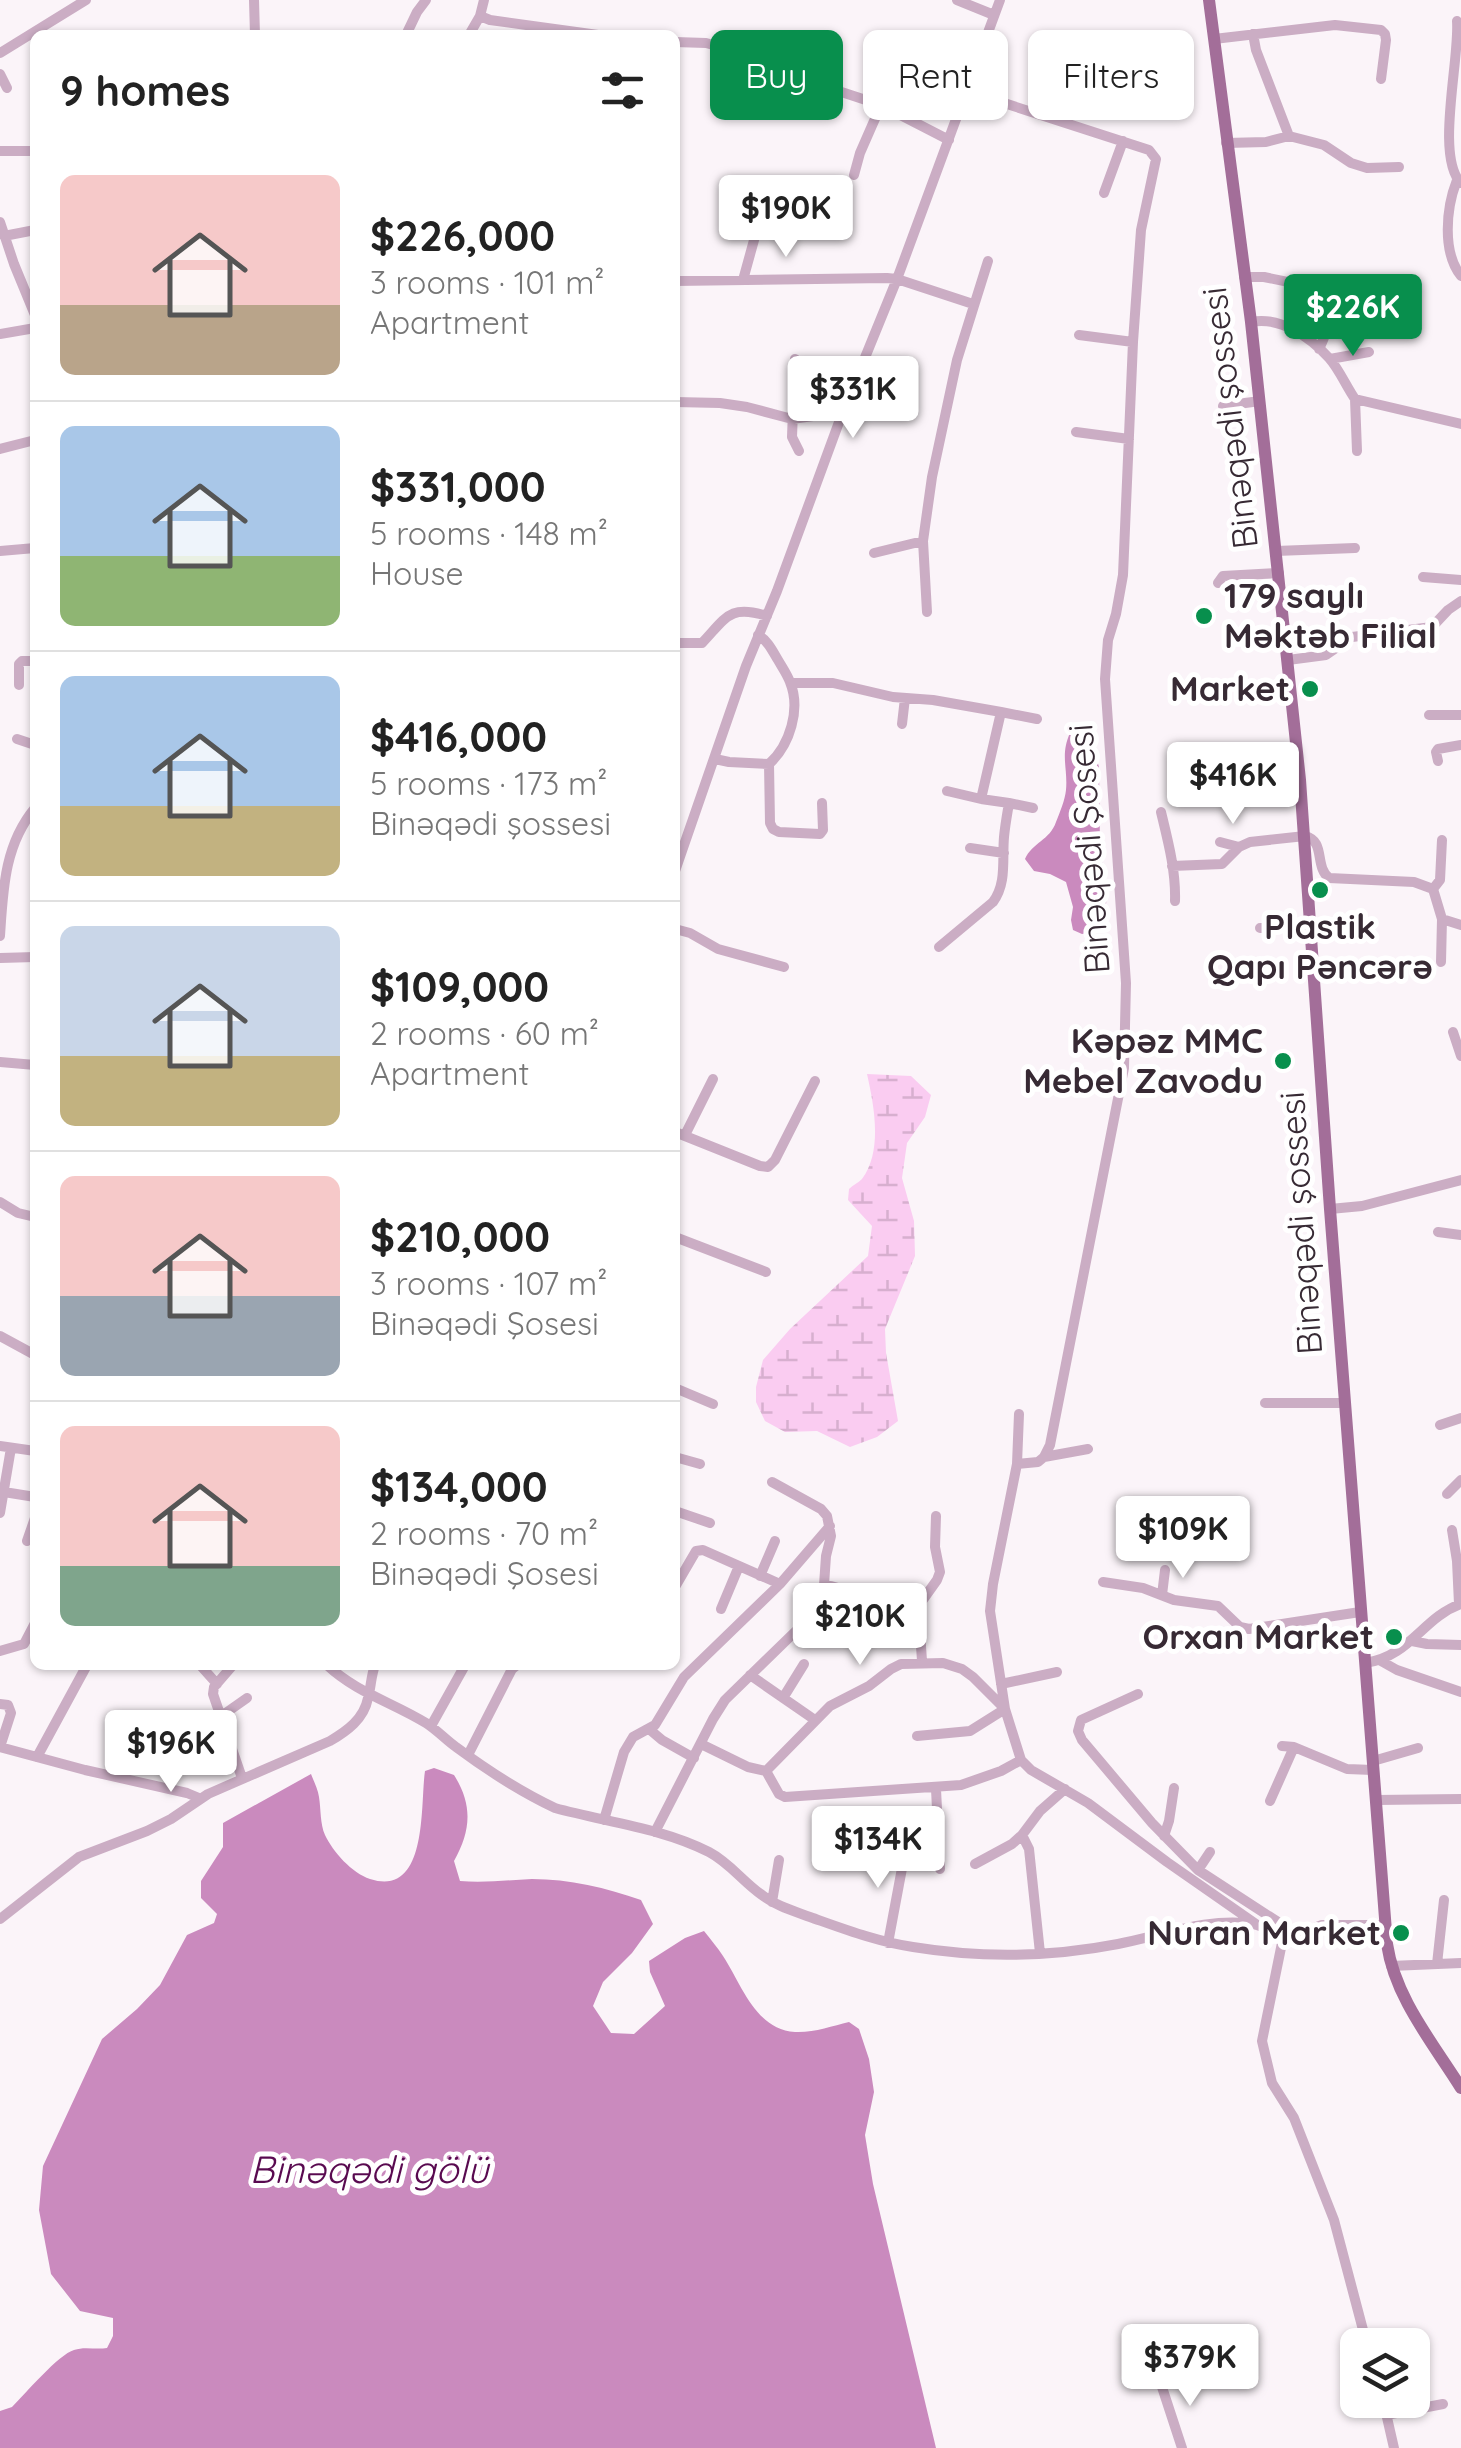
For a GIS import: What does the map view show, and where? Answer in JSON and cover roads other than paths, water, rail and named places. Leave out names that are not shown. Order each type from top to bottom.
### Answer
[{"type":"main road","name":"Binəqədi şossesi","points":[[1209,0],[1260,402],[1305,836],[1385,1925],[1391,1966],[1408,2004],[1461,2088]]},
{"type":"street","points":[[37,30],[86,0]]},
{"type":"street","points":[[254,0],[255,30]]},
{"type":"street","points":[[408,30],[426,0]]},
{"type":"street","points":[[472,30],[484,0]]},
{"type":"street","points":[[957,0],[994,15]]},
{"type":"street","points":[[989,30],[1000,0]]},
{"type":"street","points":[[480,16],[511,29]]},
{"type":"street","points":[[1457,22],[1450,116],[1456,151],[1451,166],[1459,181],[1448,234],[1455,268],[1461,276]]},
{"type":"street","points":[[1214,39],[1335,25],[1381,30],[1386,40],[1381,79]]},
{"type":"street","points":[[1253,34],[1289,136]]},
{"type":"street","points":[[0,53],[30,35]]},
{"type":"street","points":[[680,42],[710,43]]},
{"type":"street","points":[[0,74],[7,88]]},
{"type":"street","name":"Binəqədi Şosesi","points":[[1008,104],[1149,150],[1156,159],[1141,230],[1123,575],[1106,651],[1105,679],[1126,984],[1125,1053],[1052,1435],[1044,1457]]},
{"type":"street","points":[[854,175],[874,120]]},
{"type":"street","points":[[910,120],[949,140]]},
{"type":"street","points":[[680,857],[758,635],[956,120]]},
{"type":"street","points":[[1226,144],[1266,142],[1289,136],[1324,145],[1366,168],[1399,167]]},
{"type":"street","points":[[1104,193],[1123,141]]},
{"type":"street","points":[[0,151],[30,152]]},
{"type":"street","points":[[0,222],[30,303]]},
{"type":"street","points":[[743,280],[759,222],[780,224]]},
{"type":"street","points":[[4,240],[30,232]]},
{"type":"street","points":[[927,612],[923,541],[932,477],[947,403],[988,261]]},
{"type":"street","points":[[1244,277],[1264,277],[1332,294],[1328,326],[1319,349]]},
{"type":"street","points":[[680,281],[897,279],[973,304]]},
{"type":"street","points":[[1250,322],[1291,328],[1330,359],[1355,399],[1357,452]]},
{"type":"street","points":[[0,334],[30,329]]},
{"type":"street","points":[[1079,334],[1133,342]]},
{"type":"street","points":[[1330,359],[1369,352]]},
{"type":"street","points":[[795,359],[792,437],[799,451]]},
{"type":"street","points":[[1355,399],[1461,424]]},
{"type":"street","points":[[680,402],[734,405],[792,419],[842,414]]},
{"type":"street","points":[[1222,406],[1260,402]]},
{"type":"street","points":[[1076,432],[1128,438]]},
{"type":"street","points":[[0,449],[30,445]]},
{"type":"street","points":[[874,553],[923,541]]},
{"type":"street","points":[[0,551],[30,548]]},
{"type":"street","points":[[1276,551],[1354,548]]},
{"type":"street","points":[[1218,583],[1223,576],[1279,573]]},
{"type":"street","points":[[1423,577],[1461,580]]},
{"type":"street","points":[[1288,660],[1326,656],[1352,638],[1432,627],[1461,601]]},
{"type":"street","points":[[680,644],[702,643],[724,618],[737,611],[766,616]]},
{"type":"street","points":[[715,759],[769,764],[779,756],[790,732],[794,701],[791,682],[767,642],[758,635]]},
{"type":"street","points":[[19,685],[19,664],[30,660]]},
{"type":"street","points":[[791,682],[833,684],[1037,719]]},
{"type":"street","points":[[902,724],[905,698]]},
{"type":"street","points":[[982,798],[1001,712]]},
{"type":"street","points":[[1428,715],[1461,715]]},
{"type":"street","points":[[17,739],[30,743]]},
{"type":"street","points":[[1438,761],[1438,749],[1461,745]]},
{"type":"street","points":[[769,764],[773,829],[820,834],[822,803]]},
{"type":"street","points":[[948,791],[1033,808]]},
{"type":"street","points":[[939,947],[999,893],[1009,804]]},
{"type":"street","points":[[1161,812],[1175,883],[1174,901]]},
{"type":"street","points":[[0,936],[3,884],[11,850],[30,820]]},
{"type":"street","points":[[1172,866],[1222,864],[1250,842],[1305,836],[1317,842],[1321,869],[1329,878],[1414,882],[1434,889]]},
{"type":"street","points":[[1441,962],[1442,919],[1434,889],[1440,880],[1442,840]]},
{"type":"street","points":[[1220,842],[1240,847]]},
{"type":"street","points":[[970,848],[1004,853]]},
{"type":"street","points":[[1442,919],[1461,924]]},
{"type":"street","points":[[1260,928],[1311,928]]},
{"type":"street","points":[[680,930],[718,948],[784,966]]},
{"type":"street","points":[[0,958],[30,958]]},
{"type":"street","points":[[1452,1032],[1461,1056]]},
{"type":"street","points":[[0,1062],[30,1065]]},
{"type":"street","points":[[714,1079],[680,1134],[768,1167],[815,1081]]},
{"type":"street","points":[[1330,1208],[1362,1206],[1461,1180]]},
{"type":"street","points":[[0,1202],[30,1216]]},
{"type":"street","points":[[1438,1232],[1461,1235]]},
{"type":"street","points":[[680,1240],[766,1272]]},
{"type":"street","points":[[0,1336],[30,1352]]},
{"type":"street","points":[[680,1390],[713,1404]]},
{"type":"street","points":[[1265,1403],[1344,1402]]},
{"type":"street","points":[[1018,1414],[1017,1464],[990,1598],[1005,1709],[1021,1760],[1030,1770],[1112,1819],[1256,1924],[1283,1938],[1322,1925],[1385,1925]]},
{"type":"street","points":[[1440,1425],[1461,1418]]},
{"type":"street","points":[[0,1513],[6,1447]]},
{"type":"street","points":[[1017,1464],[1088,1449]]},
{"type":"street","points":[[680,1458],[700,1464]]},
{"type":"street","points":[[1447,1494],[1461,1480]]},
{"type":"street","points":[[655,1832],[725,1700],[798,1628],[824,1584],[831,1536],[827,1516],[772,1482]]},
{"type":"street","points":[[4,1492],[30,1496]]},
{"type":"street","points":[[680,1513],[710,1523]]},
{"type":"street","points":[[922,1662],[919,1616],[922,1601],[940,1572],[935,1546],[936,1516]]},
{"type":"street","points":[[604,1820],[633,1737],[659,1720],[684,1677],[780,1584],[830,1526]]},
{"type":"street","points":[[1365,1663],[1380,1661],[1412,1641],[1438,1614],[1460,1604],[1459,1561],[1452,1530]]},
{"type":"street","points":[[26,1541],[30,1531]]},
{"type":"street","points":[[760,1576],[775,1541]]},
{"type":"street","points":[[680,1578],[696,1551],[703,1550],[780,1584]]},
{"type":"street","points":[[720,1608],[739,1566]]},
{"type":"street","points":[[1162,1596],[1165,1570]]},
{"type":"street","points":[[1103,1582],[1143,1588],[1174,1600],[1218,1606],[1240,1627],[1259,1628],[1360,1612]]},
{"type":"street","points":[[824,1584],[857,1597],[880,1619]]},
{"type":"street","points":[[1199,1646],[1235,1637],[1240,1627]]},
{"type":"street","points":[[0,1651],[24,1644],[30,1633]]},
{"type":"street","points":[[1412,1641],[1461,1645]]},
{"type":"street","points":[[1380,1661],[1461,1692]]},
{"type":"street","points":[[766,1771],[830,1706],[901,1664],[943,1662],[962,1669],[1005,1709]]},
{"type":"street","points":[[783,1698],[804,1664]]},
{"type":"street","points":[[37,1758],[85,1670]]},
{"type":"street","points":[[204,1670],[217,1684]]},
{"type":"street","points":[[229,1670],[213,1694],[242,1778]]},
{"type":"street","points":[[333,1670],[350,1685],[431,1726],[468,1756],[555,1808],[694,1845],[716,1856],[772,1902],[888,1942],[975,1954],[1040,1953],[1118,1944],[1197,1927],[1256,1924]]},
{"type":"street","points":[[0,1919],[79,1858],[171,1819],[199,1798],[242,1778],[330,1742],[357,1722],[366,1708],[374,1670]]},
{"type":"street","points":[[431,1726],[462,1670]]},
{"type":"street","points":[[468,1756],[511,1670]]},
{"type":"street","points":[[1001,1684],[1057,1672]]},
{"type":"street","points":[[750,1675],[815,1720]]},
{"type":"street","points":[[1138,1694],[1081,1720],[1078,1731],[1082,1740],[1198,1870],[1298,1935]]},
{"type":"street","points":[[220,1717],[247,1698]]},
{"type":"street","points":[[0,1704],[11,1708],[0,1748],[199,1798]]},
{"type":"street","points":[[917,1736],[970,1731],[1005,1709]]},
{"type":"street","points":[[648,1729],[694,1758]]},
{"type":"street","points":[[702,1744],[748,1767],[766,1771],[779,1794],[785,1797],[961,1786],[1021,1760]]},
{"type":"street","points":[[1270,1802],[1288,1747],[1346,1769],[1373,1765],[1418,1748]]},
{"type":"street","points":[[936,1788],[940,1869]]},
{"type":"street","points":[[976,1864],[1012,1844],[1065,1788]]},
{"type":"street","points":[[1164,1836],[1174,1788]]},
{"type":"street","points":[[1376,1800],[1461,1799]]},
{"type":"street","points":[[1022,1835],[1029,1849],[1040,1953]]},
{"type":"street","points":[[888,1942],[906,1846]]},
{"type":"street","points":[[1198,1870],[1210,1852]]},
{"type":"street","points":[[772,1902],[778,1860]]},
{"type":"street","points":[[1438,1964],[1444,1900]]},
{"type":"street","points":[[1283,1938],[1262,2042],[1272,2083],[1294,2118],[1334,2220],[1363,2328]]},
{"type":"street","points":[[1391,1966],[1461,1963]]},
{"type":"street","points":[[1160,2381],[1182,2448]]},
{"type":"street","points":[[1430,2407],[1443,2404]]},
{"type":"street","points":[[1386,2418],[1394,2448]]},
{"type":"water","points":[[1082,732],[1092,743],[1099,767],[1100,847],[1107,890],[1105,919],[1094,932],[1082,934],[1073,930],[1073,907],[1066,882],[1034,871],[1025,859],[1056,822],[1066,790],[1067,741],[1070,733]]},
{"type":"water","name":"Binəqədi gölü","points":[[434,1768],[454,1775],[467,1807],[464,1839],[454,1861],[460,1881],[560,1881],[641,1900],[653,1924],[632,1953],[603,1982],[593,2006],[611,2033],[634,2034],[665,2006],[649,1961],[704,1931],[751,2004],[770,2023],[795,2032],[849,2022],[859,2029],[874,2092],[865,2135],[873,2184],[936,2448],[0,2448],[0,2411],[12,2407],[68,2353],[82,2348],[107,2348],[113,2336],[113,2318],[80,2311],[51,2274],[39,2210],[43,2166],[102,2039],[160,1985],[187,1935],[214,1923],[217,1914],[201,1898],[201,1881],[223,1847],[223,1823],[311,1774],[323,1831],[333,1848],[363,1876],[389,1881],[403,1875],[412,1862],[421,1824],[425,1771]]},
{"type":"place","name":"179 saylı Məktəb Filial","points":[[1204,616]]},
{"type":"place","name":"Market","points":[[1310,689]]},
{"type":"place","name":"Plastik Qapı Pəncərə","points":[[1320,890]]},
{"type":"place","name":"Kəpəz MMC Mebel Zavodu","points":[[1283,1061]]},
{"type":"place","name":"Orxan Market","points":[[1394,1637]]},
{"type":"place","name":"Nuran Market","points":[[1401,1933]]}]
